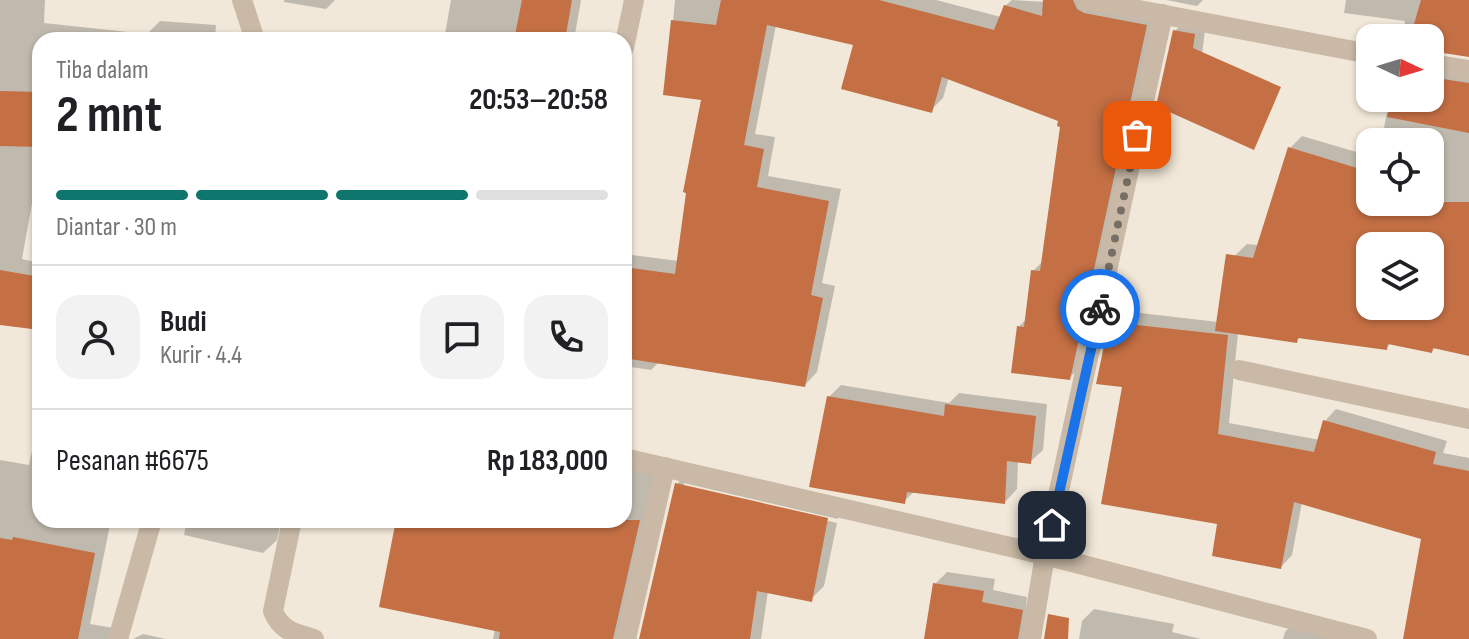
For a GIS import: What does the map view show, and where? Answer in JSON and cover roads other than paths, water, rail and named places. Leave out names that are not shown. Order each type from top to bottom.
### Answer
[{"type":"street","points":[[242,0],[252,32]]},
{"type":"street","points":[[627,32],[634,0]]},
{"type":"street","points":[[1086,0],[1356,51]]},
{"type":"street","points":[[1031,639],[1045,555],[1163,14]]},
{"type":"street","points":[[1444,66],[1469,70]]},
{"type":"street","points":[[1239,370],[1469,419]]},
{"type":"street","points":[[632,460],[1045,555],[1367,639]]},
{"type":"street","points":[[626,639],[665,467]]},
{"type":"street","points":[[118,639],[150,528]]},
{"type":"street","points":[[290,528],[273,611],[277,621],[287,631],[314,639]]}]
